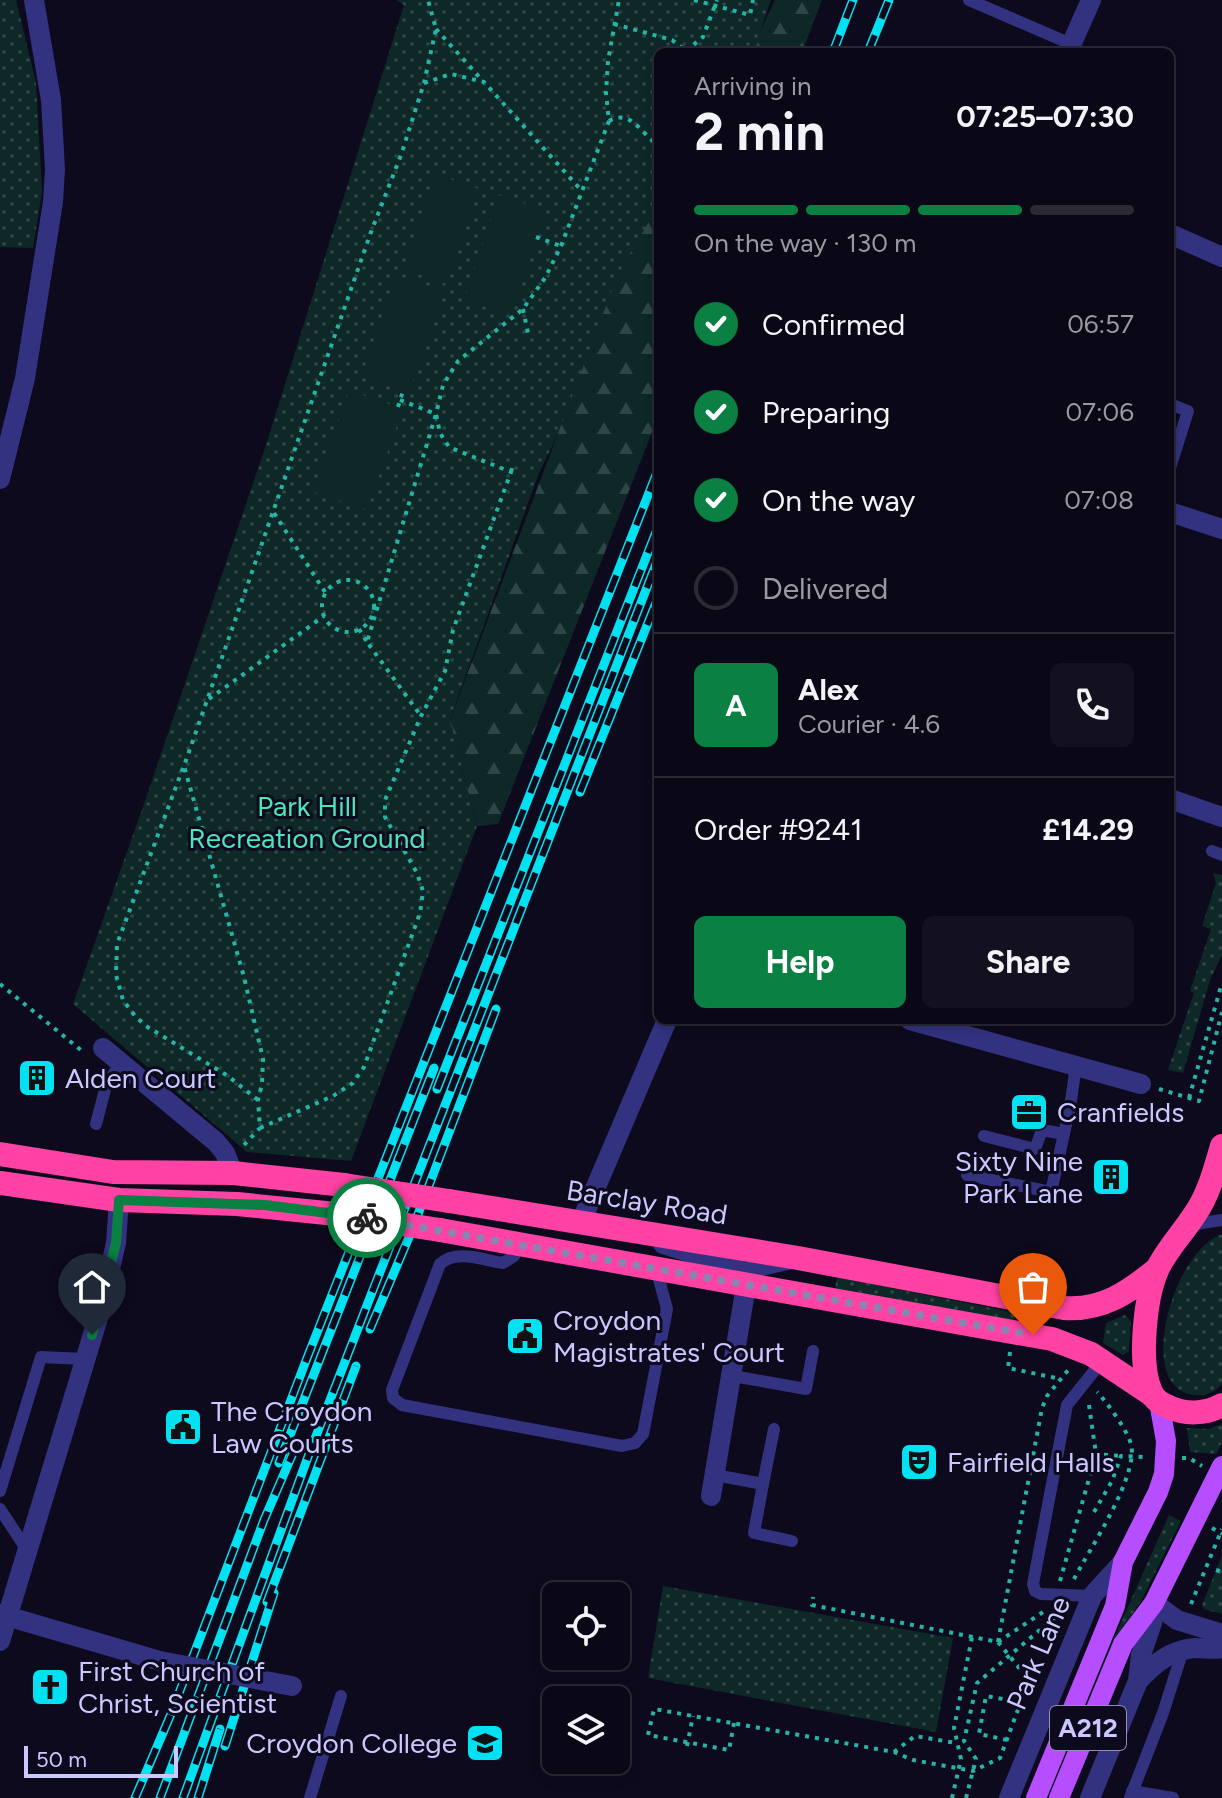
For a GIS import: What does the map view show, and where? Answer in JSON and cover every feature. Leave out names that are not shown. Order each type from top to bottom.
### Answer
[{"type":"highway","points":[[1155,1398],[1146,1368],[1146,1323],[1157,1269],[1204,1200],[1222,1146]]},
{"type":"highway","name":"Barclay Road","points":[[0,1154],[113,1172],[233,1173],[344,1185],[798,1258],[1075,1309],[1105,1303],[1136,1286],[1157,1269]]},
{"type":"highway","points":[[0,1183],[119,1200],[237,1204],[336,1214],[440,1230],[516,1250],[656,1268],[1042,1337],[1078,1347],[1155,1398],[1184,1412],[1207,1411],[1222,1405]]},
{"type":"main road","name":"Park Lane","points":[[1123,1562],[1164,1474],[1166,1441],[1155,1398]]},
{"type":"main road","name":"A212","points":[[1059,1798],[1123,1644],[1154,1603],[1222,1466]]},
{"type":"main road","name":"A212","points":[[1036,1798],[1115,1606],[1123,1562]]},
{"type":"street","points":[[0,479],[25,378],[53,202],[55,169],[51,100],[34,0]]},
{"type":"street","points":[[1070,48],[1091,0]]},
{"type":"street","points":[[1174,236],[1222,257]]},
{"type":"street","points":[[1174,513],[1222,529]]},
{"type":"street","points":[[1174,800],[1222,817]]},
{"type":"street","points":[[581,1222],[665,1024]]},
{"type":"street","points":[[924,1024],[1141,1084]]},
{"type":"street","points":[[103,1048],[216,1142],[225,1153],[233,1173]]},
{"type":"street","points":[[0,1641],[4,1615],[100,1311],[116,1243],[119,1200]]},
{"type":"street","points":[[614,1227],[736,1267],[744,1275],[745,1284]]},
{"type":"street","points":[[711,1496],[748,1274],[756,1267],[798,1258]]},
{"type":"street","name":"Park Lane","points":[[1009,1798],[1092,1596],[1123,1562]]},
{"type":"street","points":[[1154,1603],[1177,1620],[1218,1630],[1222,1634]]},
{"type":"street","points":[[1090,1798],[1138,1681],[1154,1603]]},
{"type":"street","points":[[4,1615],[160,1661],[292,1686]]},
{"type":"street","points":[[1138,1681],[1158,1662],[1183,1650],[1222,1648]]},
{"type":"lane","points":[[969,0],[1070,48]]},
{"type":"lane","points":[[1174,406],[1188,411],[1174,455]]},
{"type":"lane","points":[[96,1124],[107,1082],[122,1063]]},
{"type":"lane","points":[[967,1175],[1051,1192],[1076,1066]]},
{"type":"lane","points":[[984,1136],[1035,1149],[1042,1130],[1064,1134]]},
{"type":"lane","points":[[1187,1226],[1222,1220]]},
{"type":"lane","points":[[516,1250],[503,1263],[456,1255],[447,1257],[440,1264],[392,1390],[393,1398],[402,1405],[622,1446],[635,1443],[643,1434],[667,1309],[656,1268]]},
{"type":"lane","points":[[733,1376],[806,1389],[813,1351]]},
{"type":"lane","points":[[0,1491],[41,1357],[84,1359]]},
{"type":"lane","points":[[1092,1596],[1041,1594],[1035,1591],[1033,1584],[1064,1412],[1070,1398],[1102,1361]]},
{"type":"lane","points":[[774,1429],[754,1533],[792,1541]]},
{"type":"lane","points":[[715,1475],[763,1484]]},
{"type":"lane","points":[[0,1509],[27,1550]]},
{"type":"lane","points":[[1173,1798],[1131,1795],[1163,1713],[1183,1650]]},
{"type":"lane","points":[[310,1798],[341,1696]]},
{"type":"path","points":[[428,0],[436,29],[581,190]]},
{"type":"path","points":[[367,642],[443,385],[458,361],[523,309],[545,278],[561,246],[609,121],[607,71],[619,0]]},
{"type":"path","points":[[694,0],[716,3],[750,15],[753,0]]},
{"type":"path","points":[[691,48],[703,37],[716,3]]},
{"type":"path","points":[[614,24],[672,40],[681,48]]},
{"type":"path","points":[[258,1100],[228,1076],[146,1026],[123,1000],[116,975],[117,944],[184,766],[371,232],[401,155],[424,83],[436,29]]},
{"type":"path","points":[[424,83],[451,74],[484,82]]},
{"type":"path","points":[[609,121],[615,117],[626,117],[654,142]]},
{"type":"path","points":[[536,237],[561,246]]},
{"type":"path","points":[[523,309],[529,338]]},
{"type":"path","points":[[398,407],[403,391]]},
{"type":"path","points":[[400,400],[436,414]]},
{"type":"path","points":[[436,414],[440,433],[449,447],[511,472]]},
{"type":"path","points":[[239,1149],[260,1128],[333,1096],[353,1083],[364,1067],[420,913],[423,891],[385,817],[385,800],[421,716],[445,671],[453,630],[513,464]]},
{"type":"path","points":[[274,512],[325,592]]},
{"type":"path","points":[[347,580],[364,585],[373,599],[371,617],[359,629],[343,631],[328,623],[322,608],[325,592],[331,585],[347,580]]},
{"type":"path","points":[[373,599],[381,596]]},
{"type":"path","points":[[208,699],[324,616]]},
{"type":"path","points":[[359,629],[421,716]]},
{"type":"path","points":[[184,766],[244,977],[263,1059],[258,1100],[260,1128]]},
{"type":"path","points":[[1189,1098],[1222,983]]},
{"type":"path","points":[[0,984],[82,1051]]},
{"type":"path","points":[[1141,1084],[1199,1101],[1222,1012]]},
{"type":"path","points":[[1009,1359],[1008,1368],[1063,1378]]},
{"type":"path","points":[[998,1642],[1042,1408],[1047,1396],[1070,1368]]},
{"type":"path","points":[[1094,1389],[1104,1399],[1130,1442],[1131,1457]]},
{"type":"path","points":[[1059,1583],[1096,1454],[1088,1397]]},
{"type":"path","points":[[1096,1454],[1146,1457]]},
{"type":"path","points":[[1094,1512],[1112,1481],[1121,1456]]},
{"type":"path","name":"Park Lane","points":[[1073,1580],[1124,1486],[1131,1457]]},
{"type":"path","points":[[1188,1612],[1221,1532]]},
{"type":"path","points":[[734,1723],[729,1750],[648,1735],[654,1709],[734,1723],[894,1752],[913,1760],[973,1771],[1000,1758],[1029,1680],[998,1642],[812,1605],[813,1597]]},
{"type":"path","name":"Park Lane","points":[[966,1798],[976,1757],[964,1741],[979,1680],[1054,1618],[1059,1609]]},
{"type":"path","points":[[998,1642],[1047,1610]]},
{"type":"path","points":[[952,1798],[961,1759],[954,1728],[972,1637]]},
{"type":"path","points":[[1007,1740],[979,1734],[986,1696],[1009,1700]]},
{"type":"path","points":[[688,1744],[693,1716]]},
{"type":"path","points":[[894,1752],[915,1736],[956,1743]]},
{"type":"green space","points":[[0,0],[16,0],[36,83],[42,192],[33,248],[0,247]]},
{"type":"green space","name":"Park Hill Recreation Ground","points":[[396,0],[771,0],[754,48],[654,48],[654,237],[539,473],[450,719],[477,826],[351,1161],[247,1152],[73,1004],[265,448],[404,5]]},
{"type":"green space","points":[[775,0],[822,0],[804,48],[752,48]]},
{"type":"green space","points":[[435,174],[479,189],[447,284],[403,269]]},
{"type":"green space","points":[[499,195],[545,210],[510,315],[464,300]]},
{"type":"green space","points":[[654,213],[654,427],[498,824],[477,826],[450,720],[618,274]]},
{"type":"green space","points":[[396,275],[444,291],[409,393],[361,377]]},
{"type":"green space","points":[[349,390],[403,409],[367,510],[314,492]]},
{"type":"green space","points":[[1213,873],[1222,875],[1222,955],[1210,980],[1183,1073],[1168,1070],[1194,993],[1190,991],[1211,929],[1202,926],[1216,883]]},
{"type":"green space","points":[[1222,1234],[1222,1384],[1210,1393],[1195,1395],[1177,1388],[1166,1371],[1163,1347],[1166,1320],[1188,1266],[1204,1246]]},
{"type":"green space","points":[[837,1277],[1016,1313],[1014,1321],[835,1288]]},
{"type":"green space","points":[[1125,1315],[1131,1321],[1129,1351],[1123,1355],[1103,1343],[1106,1323]]},
{"type":"green space","points":[[1222,1424],[1222,1442],[1216,1454],[1190,1452],[1187,1428],[1208,1429]]},
{"type":"green space","points":[[1169,1515],[1181,1521],[1141,1601],[1113,1640]]},
{"type":"green space","points":[[1222,1556],[1222,1614],[1204,1609],[1202,1605]]},
{"type":"green space","points":[[663,1586],[953,1638],[936,1732],[648,1678]]},
{"type":"railway","points":[[835,48],[853,0]]},
{"type":"railway","points":[[870,48],[889,0]]},
{"type":"railway","points":[[135,1798],[171,1714],[307,1358],[654,480]]},
{"type":"railway","points":[[437,1089],[654,537]]},
{"type":"railway","points":[[183,1798],[309,1454],[654,569]]},
{"type":"railway","points":[[580,792],[654,608]]},
{"type":"railway","points":[[370,1329],[412,1230],[496,1009]]},
{"type":"railway","points":[[279,1463],[434,1068]]},
{"type":"railway","points":[[267,1602],[356,1366]]},
{"type":"railway","points":[[160,1798],[264,1520],[293,1453]]},
{"type":"railway","points":[[225,1746],[274,1593]]},
{"type":"railway","points":[[198,1798],[220,1729]]},
{"type":"way so far","points":[[367,1218],[1033,1335]]},
{"type":"place","name":"Alden Court","points":[[37,1078]]},
{"type":"place","name":"Cranfields","points":[[1029,1112]]},
{"type":"place","name":"Sixty Nine Park Lane","points":[[1111,1177]]},
{"type":"place","name":"Croydon Magistrates' Court","points":[[525,1336]]},
{"type":"place","name":"The Croydon Law Courts","points":[[183,1427]]},
{"type":"place","name":"Fairfield Halls","points":[[919,1462]]},
{"type":"place","name":"First Church of Christ, Scientist","points":[[50,1687]]},
{"type":"place","name":"Croydon College","points":[[485,1743]]},
{"type":"route","points":[[92,1335],[116,1243],[119,1200],[265,1205],[367,1218]]}]
